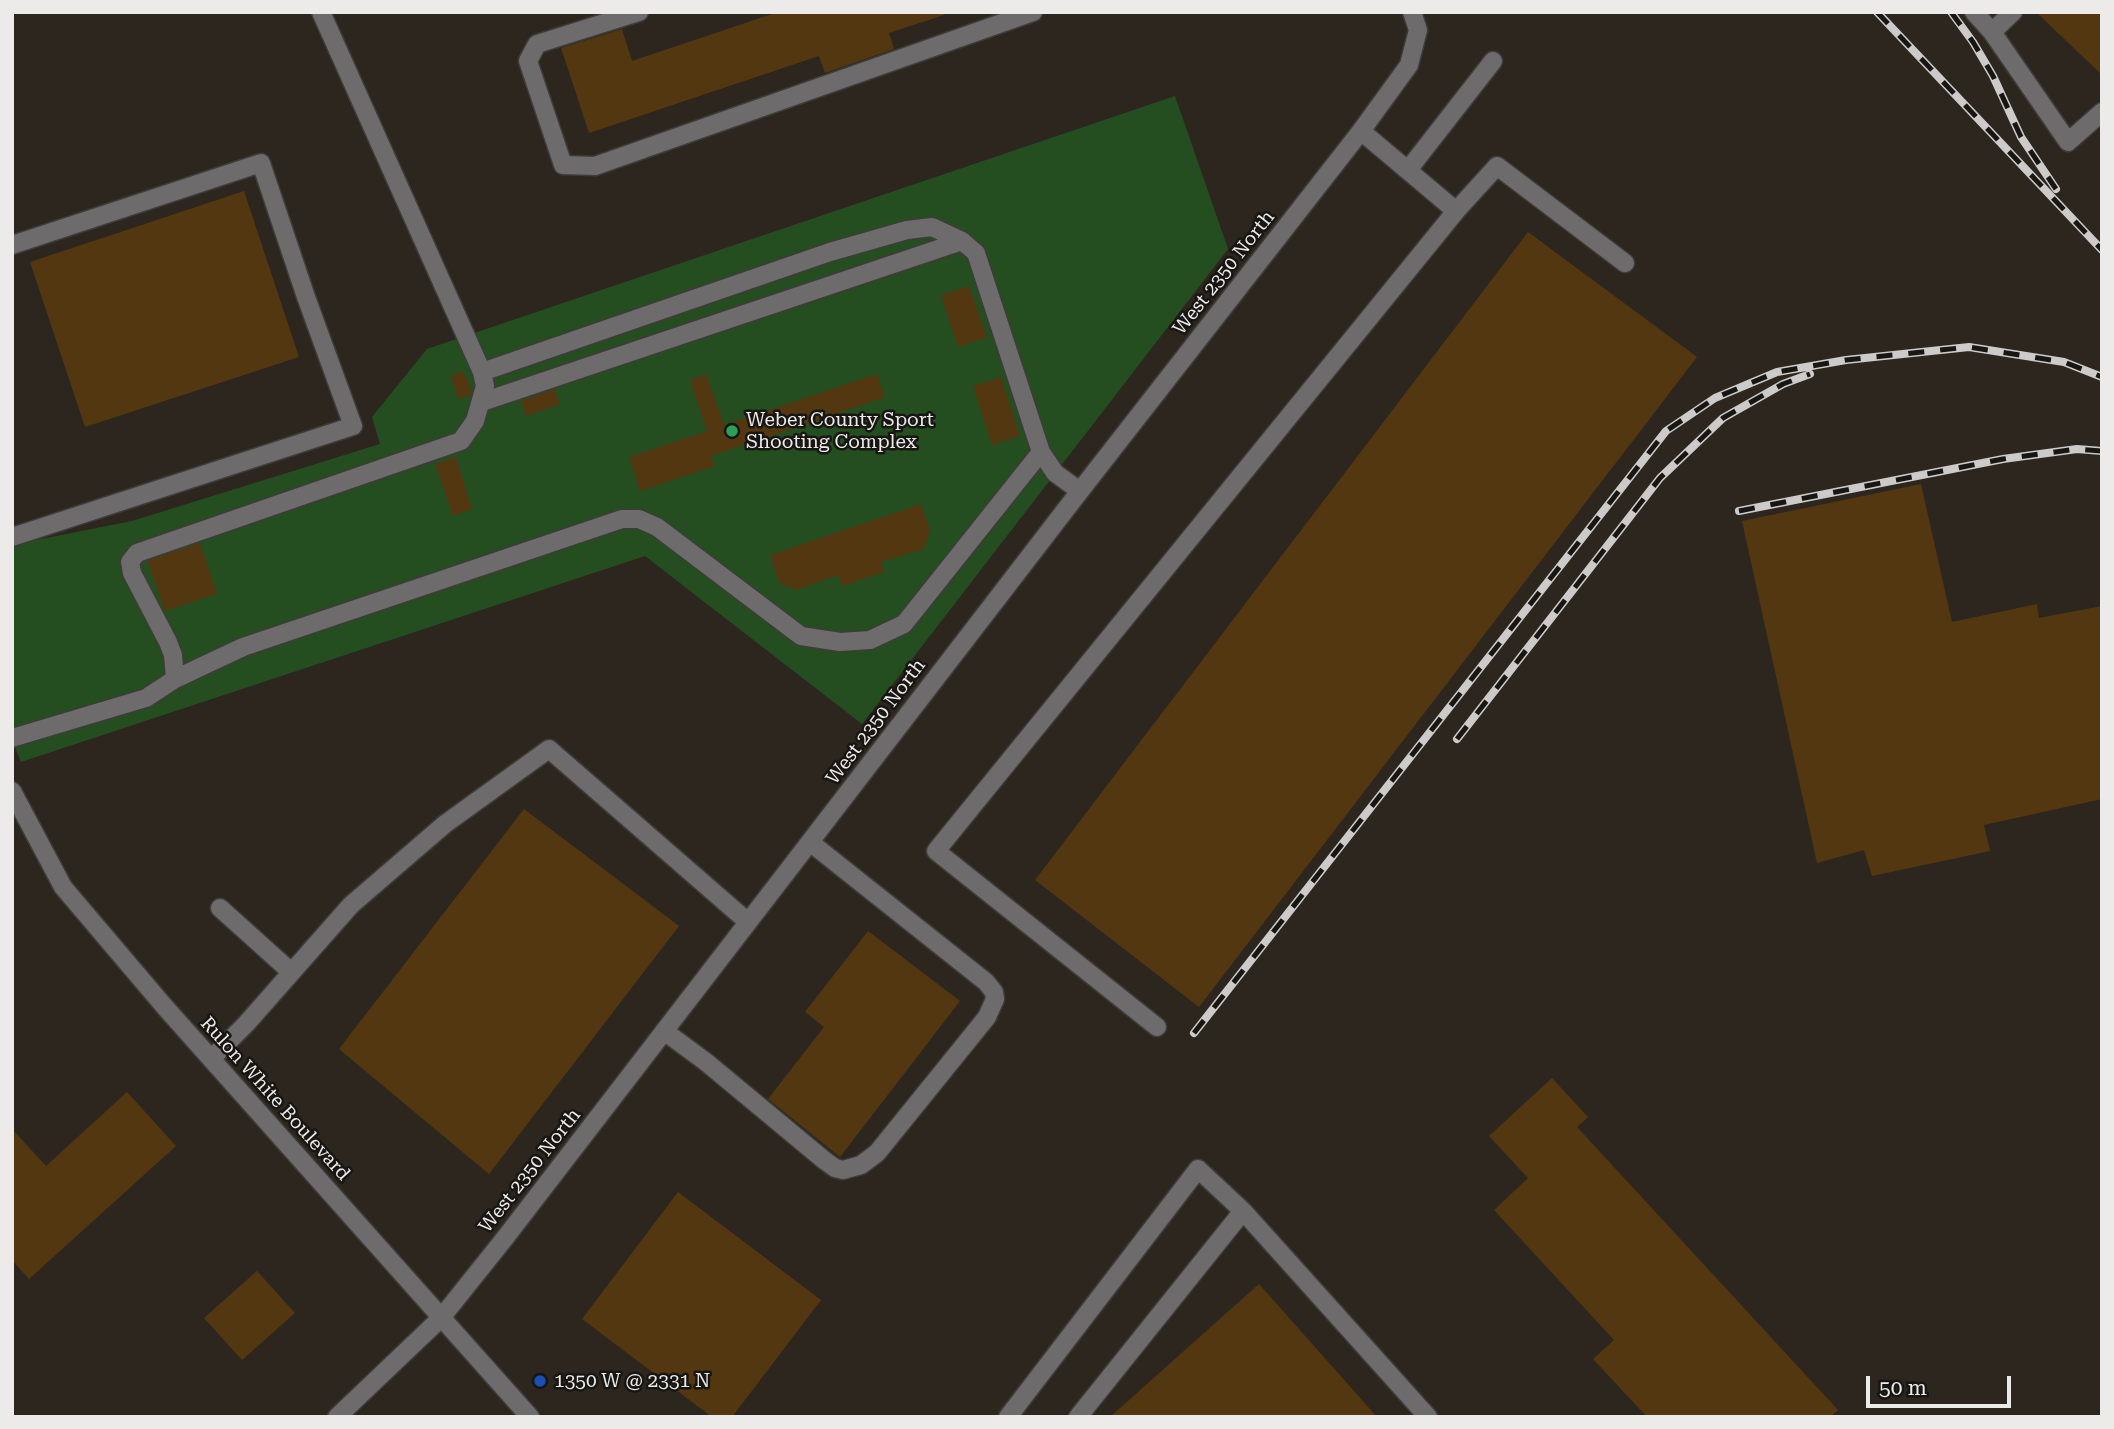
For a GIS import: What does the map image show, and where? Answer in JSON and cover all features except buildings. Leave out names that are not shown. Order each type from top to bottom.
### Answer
[{"type":"street","points":[[175,679],[173,655],[168,642],[132,573],[130,562],[138,553],[461,441],[475,421],[482,402],[485,386],[482,372],[321,12]]},
{"type":"street","points":[[639,12],[537,44],[528,61],[563,165],[595,166],[1032,12]]},
{"type":"street","name":"West 2350 North","points":[[337,1417],[441,1318],[1361,131],[1409,65],[1418,30],[1412,12]]},
{"type":"street","points":[[1974,12],[1992,32],[2068,142],[2102,111]]},
{"type":"street","points":[[1992,32],[2012,12]]},
{"type":"street","points":[[1408,170],[1493,61]]},
{"type":"street","points":[[1361,131],[1456,211]]},
{"type":"street","points":[[12,245],[261,163],[353,426],[12,537]]},
{"type":"street","points":[[1157,1027],[936,851],[1456,211],[1497,166],[1625,263]]},
{"type":"street","points":[[482,372],[830,252],[906,230],[932,227],[961,241],[976,253],[1041,452],[1055,473],[1080,491]]},
{"type":"street","points":[[482,402],[961,241]]},
{"type":"street","points":[[12,737],[146,698],[175,679],[243,647],[622,519],[639,519],[657,527],[801,636],[839,642],[870,640],[904,624],[1041,452]]},
{"type":"street","points":[[211,1059],[246,1024],[351,905],[445,824],[550,749],[748,922]]},
{"type":"street","name":"Rulon White Boulevard","points":[[12,791],[63,887],[211,1059],[530,1417]]},
{"type":"street","points":[[664,1031],[706,1062],[824,1160],[843,1170],[861,1165],[877,1153],[987,1017],[995,999],[986,982],[811,842]]},
{"type":"street","points":[[220,908],[290,971]]},
{"type":"street","points":[[1008,1417],[1198,1169],[1243,1211],[1428,1417]]},
{"type":"street","points":[[1078,1417],[1243,1211]]},
{"type":"shaded area","points":[[12,12],[2102,12],[2102,1417],[12,1417]]},
{"type":"green space","name":"Weber County Sport Shooting Complex","points":[[1175,96],[1228,249],[862,724],[645,556],[21,762],[12,740],[12,548],[31,541],[132,521],[380,444],[372,417],[427,349]]},
{"type":"railway","points":[[1877,12],[2102,250]]},
{"type":"railway","points":[[1951,12],[1973,42],[1993,76],[2021,137],[2056,189]]},
{"type":"railway","points":[[1194,1033],[1666,431],[1715,398],[1777,372],[1846,360],[1969,347],[2064,362],[2102,377]]},
{"type":"railway","points":[[1457,739],[1660,478],[1723,418],[1783,384],[1810,374]]},
{"type":"railway","points":[[1739,511],[2003,459],[2077,449],[2102,451]]},
{"type":"place","name":"Weber County Sport Shooting Complex","points":[[732,431]]},
{"type":"place","name":"1350 W @ 2331 N","points":[[540,1381]]}]
